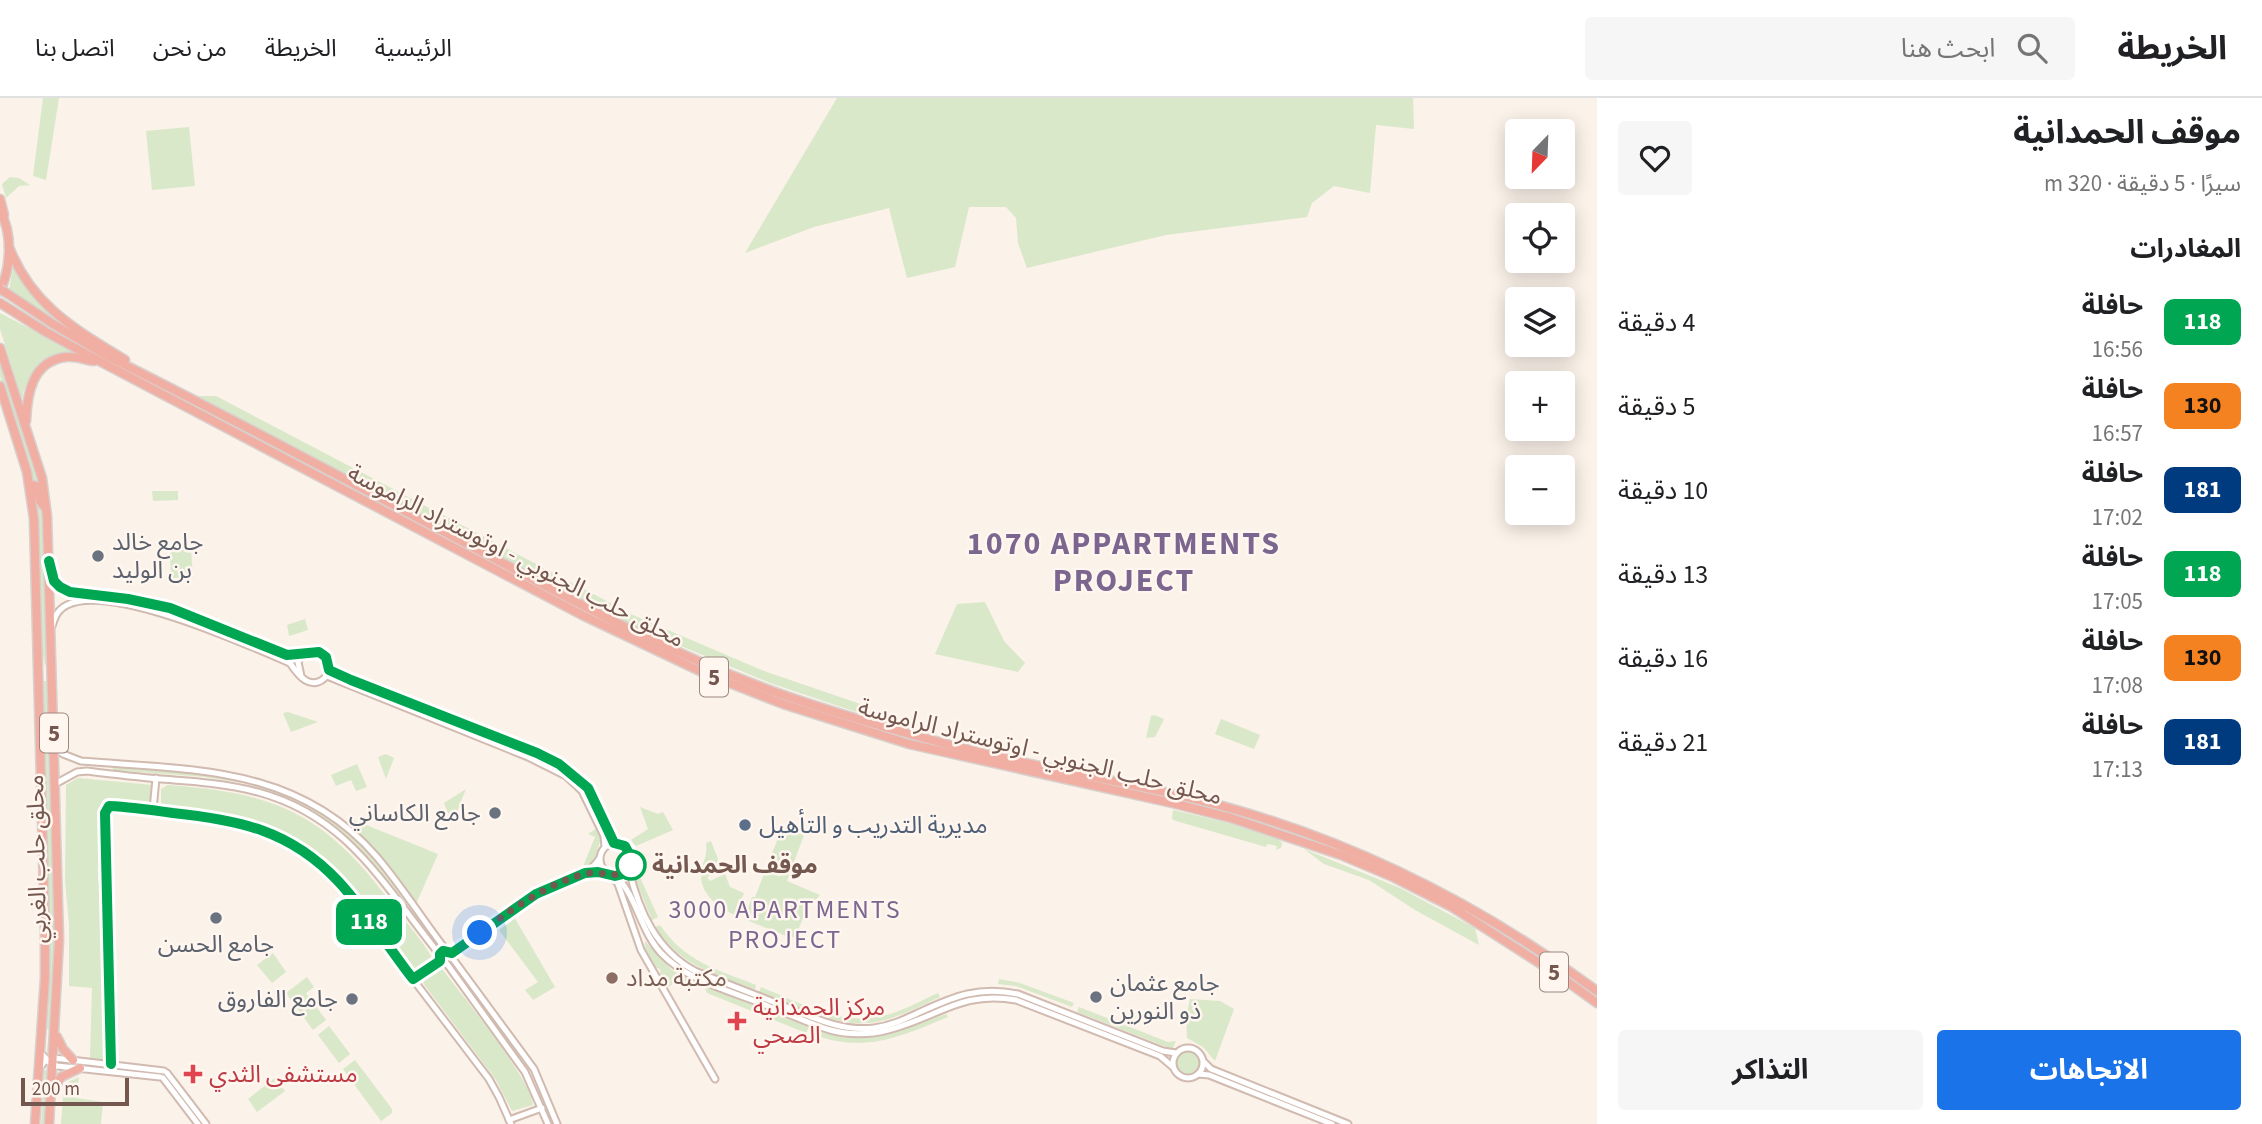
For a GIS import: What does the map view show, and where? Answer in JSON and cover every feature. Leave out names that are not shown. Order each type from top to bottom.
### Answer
[{"type":"highway","points":[[0,199],[9,247],[18,271],[48,308],[71,326],[170,387]]},
{"type":"highway","points":[[3,292],[9,247]]},
{"type":"highway","points":[[0,258],[7,265]]},
{"type":"highway","name":"محلق حلب الجنوبي - اوتوستراد الراموسة","points":[[3,292],[109,357],[586,608],[709,666],[786,696],[911,734],[979,752],[1166,791],[1245,813],[1356,851],[1398,869],[1513,932],[1597,991]]},
{"type":"highway","name":"محلق حلب الجنوبي - اوتوستراد الراموسة","points":[[1,304],[103,363],[582,615],[704,673],[783,704],[909,744],[1231,818],[1341,855],[1393,877],[1476,921],[1597,1003]]},
{"type":"highway","name":"محلق حلب الغربي","points":[[0,348],[42,478],[46,508],[59,961],[49,1124]]},
{"type":"highway","points":[[26,428],[27,395],[32,382],[53,360],[68,357],[103,363]]},
{"type":"highway","name":"محلق حلب الغربي","points":[[0,386],[27,472],[36,544],[45,931],[35,1124]]},
{"type":"highway","points":[[31,490],[31,485],[36,486],[40,501],[46,508]]},
{"type":"highway","points":[[38,647],[45,672],[52,668]]},
{"type":"highway","points":[[55,1031],[63,1049],[74,1060]]},
{"type":"highway","points":[[50,1097],[61,1077],[86,1066]]},
{"type":"main road","points":[[49,561],[54,581],[70,592],[128,599],[170,608],[287,655],[315,651],[323,654],[328,661],[328,673]]},
{"type":"main road","points":[[51,629],[58,612],[75,602],[98,601],[127,605],[159,612],[290,663],[310,682],[315,683],[328,673]]},
{"type":"main road","points":[[301,676],[298,662],[308,652]]},
{"type":"main road","points":[[328,673],[559,764],[588,788],[614,843]]},
{"type":"main road","points":[[328,673],[528,757],[566,776],[582,791],[604,836],[605,847],[594,867],[529,898],[413,979]]},
{"type":"main road","points":[[54,747],[81,761],[212,772],[247,779],[288,792],[342,824],[375,856],[534,1069],[557,1124]]},
{"type":"main road","points":[[55,784],[77,772],[156,778],[246,787],[301,808],[344,839],[368,863],[517,1059],[548,1124]]},
{"type":"main road","points":[[153,810],[156,778]]},
{"type":"main road","points":[[246,787],[247,779]]},
{"type":"main road","points":[[111,1064],[105,810],[110,806],[235,821],[264,830],[302,851],[339,882],[489,1079],[510,1122],[542,1108]]},
{"type":"main road","points":[[605,847],[614,843],[625,846],[631,852],[629,870],[648,925],[660,944],[676,960],[710,980]]},
{"type":"main road","points":[[599,859],[602,868],[625,885],[645,930],[656,947],[683,971],[831,1030],[876,1033],[959,1002],[991,996],[1049,1009],[1163,1051],[1177,1053]]},
{"type":"main road","points":[[585,873],[612,875],[629,870]]},
{"type":"main road","points":[[612,875],[618,884],[641,950],[715,1079]]},
{"type":"main road","points":[[442,960],[450,954]]},
{"type":"main road","points":[[1049,1009],[1160,1056],[1182,1077],[1209,1075],[1332,1124]]},
{"type":"main road","points":[[1173,1067],[1177,1053],[1185,1048],[1193,1048],[1212,1069],[1348,1124]]},
{"type":"main road","points":[[40,1052],[51,1061],[150,1072]]},
{"type":"main road","points":[[39,1069],[51,1061],[74,1060],[86,1066],[111,1064],[164,1075],[206,1124]]},
{"type":"main road","points":[[1198,1074],[1203,1062]]},
{"type":"main road","points":[[172,1084],[198,1124]]},
{"type":"green space","points":[[43,98],[59,98],[46,180],[33,176]]},
{"type":"green space","points":[[837,98],[1413,98],[1414,129],[1376,125],[1370,193],[1334,186],[1312,203],[1307,217],[1166,235],[1027,268],[1018,243],[1016,218],[1006,207],[969,207],[955,267],[907,278],[889,208],[814,227],[745,253]]},
{"type":"green space","points":[[189,127],[195,186],[152,190],[146,131]]},
{"type":"green space","points":[[10,177],[19,178],[30,185],[19,186],[6,198],[2,184]]},
{"type":"green space","points":[[13,268],[35,300],[82,336],[9,290]]},
{"type":"green space","points":[[0,313],[77,353],[55,357],[40,365],[29,378],[22,399],[0,329]]},
{"type":"green space","points":[[0,362],[42,498],[33,483],[0,376]]},
{"type":"green space","points":[[192,396],[216,396],[635,616],[764,671],[869,707],[862,714],[770,683],[635,627]]},
{"type":"green space","points":[[34,489],[43,510],[49,665],[45,665],[43,655]]},
{"type":"green space","points":[[152,491],[178,491],[178,500],[153,501]]},
{"type":"green space","points":[[191,549],[193,578],[171,578],[170,550]]},
{"type":"green space","points":[[985,602],[1004,641],[1025,663],[1018,672],[935,654],[957,604]]},
{"type":"green space","points":[[305,619],[308,630],[289,636],[287,625]]},
{"type":"green space","points":[[43,681],[49,681],[55,942],[49,1053],[47,1052],[49,1000]]},
{"type":"green space","points":[[288,712],[318,722],[291,732],[283,713]]},
{"type":"green space","points":[[1151,716],[1164,719],[1155,737],[1146,738]]},
{"type":"green space","points":[[1221,719],[1260,735],[1254,749],[1215,734]]},
{"type":"green space","points":[[386,754],[394,758],[386,779],[378,757]]},
{"type":"green space","points":[[357,764],[367,787],[356,791],[351,780],[336,786],[331,775]]},
{"type":"green space","points":[[113,767],[210,774],[243,783],[205,777],[113,770]]},
{"type":"green space","points":[[78,778],[153,785],[149,807],[107,802],[104,805],[105,862],[98,863],[98,881],[105,882],[109,1061],[90,1058],[92,988],[69,986],[69,924],[65,881],[66,785]]},
{"type":"green space","points":[[251,782],[304,803],[350,836],[384,871],[442,949],[440,951],[380,873],[338,831],[313,813],[250,785]]},
{"type":"green space","points":[[168,785],[240,794],[270,802],[321,829],[368,873],[433,960],[417,971],[414,970],[345,882],[304,846],[280,832],[254,822],[163,808],[161,789]]},
{"type":"green space","points":[[466,789],[452,824],[444,803]]},
{"type":"green space","points":[[640,807],[658,814],[663,812],[673,830],[636,846],[631,840],[648,829]]},
{"type":"green space","points":[[1173,810],[1225,822],[1278,839],[1282,843],[1281,848],[1276,850],[1277,846],[1267,844],[1266,847],[1176,821],[1172,819]]},
{"type":"green space","points":[[354,820],[438,854],[416,904],[376,851],[350,828]]},
{"type":"green space","points":[[782,828],[804,835],[787,881],[820,895],[806,910],[796,936],[791,938],[744,919]]},
{"type":"green space","points":[[596,829],[601,839],[592,865],[582,869],[595,837],[588,834]]},
{"type":"green space","points":[[711,841],[718,859],[714,873],[707,877],[710,881],[725,874],[730,887],[744,893],[735,915],[712,900],[704,889],[701,871],[706,843]]},
{"type":"green space","points":[[1304,849],[1400,888],[1475,928],[1479,945],[1415,910],[1369,880],[1324,864]]},
{"type":"green space","points":[[638,873],[658,917],[652,920],[635,879]]},
{"type":"green space","points":[[513,915],[555,987],[533,1000],[525,990],[538,982],[496,926]]},
{"type":"green space","points":[[660,925],[680,948],[691,956],[756,985],[755,990],[712,973],[686,959],[675,951],[655,927]]},
{"type":"green space","points":[[645,941],[672,970],[700,985],[681,987],[677,981],[667,988],[659,973],[661,971],[656,968],[645,948]]},
{"type":"green space","points":[[273,953],[286,972],[272,983],[257,965]]},
{"type":"green space","points":[[439,969],[443,970],[508,1057],[529,1092],[533,1105],[512,1111],[496,1080],[423,983]]},
{"type":"green space","points":[[307,977],[314,987],[306,993],[326,1020],[313,1030],[286,993]]},
{"type":"green space","points":[[999,979],[1020,983],[1074,1003],[1072,1007],[1016,986],[998,984]]},
{"type":"green space","points":[[704,986],[809,1027],[806,1033],[707,993]]},
{"type":"green space","points":[[761,987],[820,1011],[851,1018],[882,1016],[938,993],[940,997],[885,1020],[852,1023],[805,1011],[759,992]]},
{"type":"green space","points":[[1190,999],[1220,1001],[1234,1009],[1215,1061],[1203,1047],[1187,1038],[1186,1017]]},
{"type":"green space","points":[[1079,1007],[1168,1042],[1176,1041],[1173,1048],[1169,1048],[1077,1012]]},
{"type":"green space","points":[[946,1014],[948,1017],[883,1040],[850,1043],[814,1035],[816,1030],[852,1037],[883,1035]]},
{"type":"green space","points":[[329,1026],[350,1054],[339,1063],[318,1035]]},
{"type":"green space","points":[[1184,1052],[1192,1052],[1199,1059],[1199,1067],[1192,1074],[1184,1074],[1177,1067],[1177,1059]]},
{"type":"green space","points":[[355,1060],[392,1109],[392,1113],[381,1121],[343,1069]]},
{"type":"green space","points":[[44,1070],[48,1070],[47,1124],[41,1124]]},
{"type":"green space","points":[[79,1077],[76,1098],[103,1102],[101,1124],[61,1124],[63,1096],[68,1082]]},
{"type":"green space","points":[[275,1078],[285,1091],[257,1112],[248,1099]]},
{"type":"bus line","name":"118","points":[[49,561],[54,581],[70,592],[128,599],[170,608],[287,655],[319,652],[326,657],[329,670],[537,753],[558,764],[588,788],[614,843],[625,846],[631,852],[632,859],[631,867],[623,874],[615,876],[598,872],[585,873],[536,894],[452,953],[443,951],[440,961],[413,979],[339,882],[313,859],[289,843],[264,830],[235,821],[109,806],[105,813],[111,1064]]},
{"type":"place","name":"جامع خالد بن الوليد","points":[[98,556]]},
{"type":"place","name":"جامع الكاساني","points":[[495,813]]},
{"type":"place","name":"مديرية التدريب و التأهيل","points":[[745,825]]},
{"type":"place","name":"موقف الحمدانية","points":[[631,865]]},
{"type":"place","name":"جامع الحسن","points":[[216,918]]},
{"type":"place","name":"مكتبة مداد","points":[[612,978]]},
{"type":"place","name":"جامع عثمان ذو النورين","points":[[1096,997]]},
{"type":"place","name":"جامع الفاروق","points":[[352,999]]},
{"type":"place","name":"مركز الحمدانية الصحي","points":[[737,1021]]},
{"type":"place","name":"مستشفى الثدي","points":[[193,1074]]},
{"type":"district","name":"1070 APPARTMENTS PROJECT","points":[[1124,562]]},
{"type":"district","name":"3000 APARTMENTS PROJECT","points":[[785,924]]},
{"type":"route","points":[[480,933],[536,894],[585,873],[619,875],[626,872],[631,865]]}]
